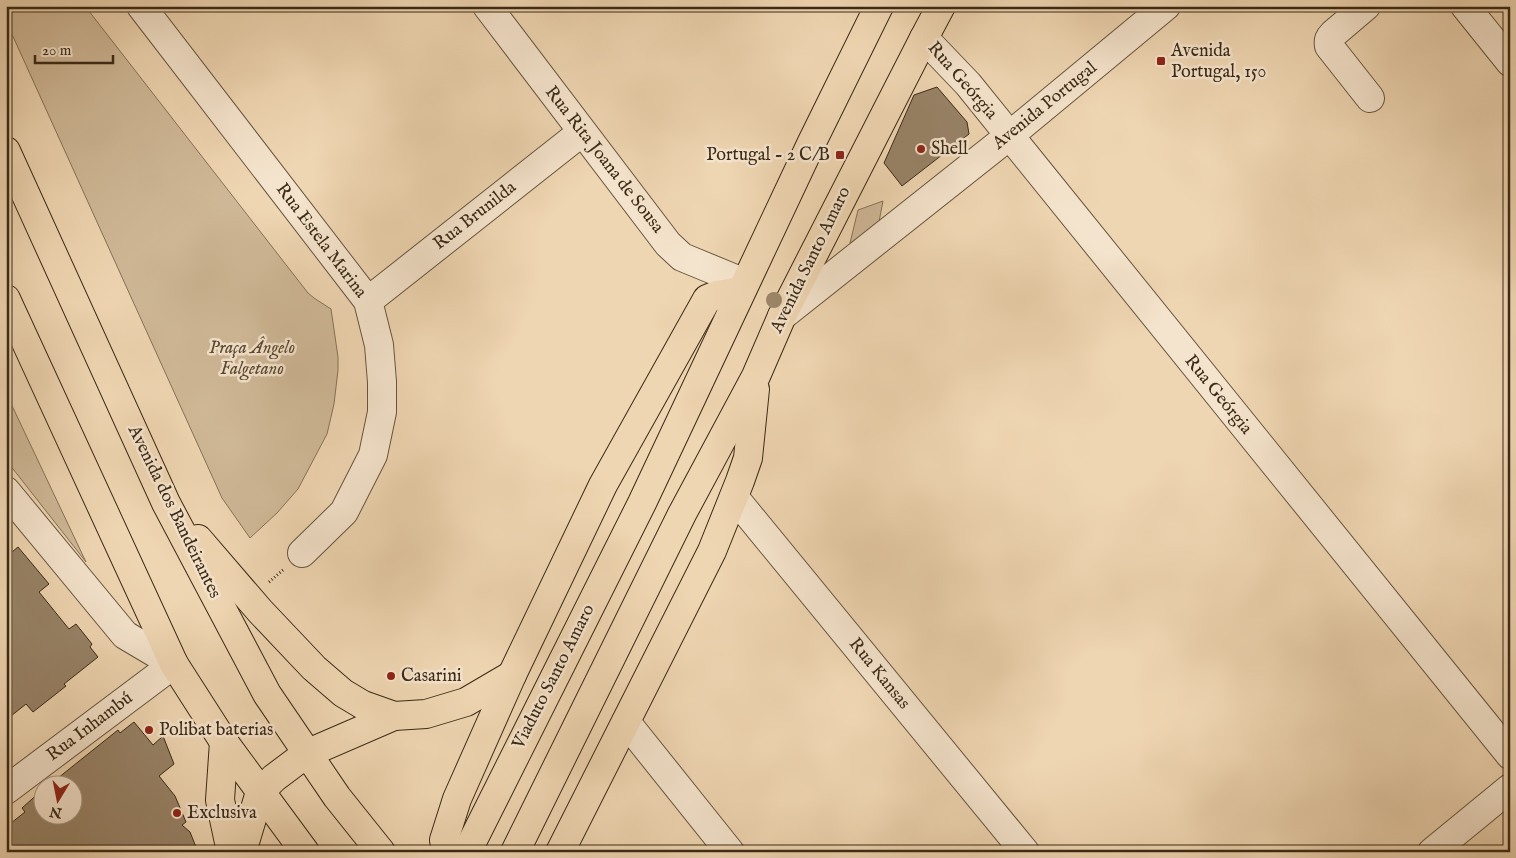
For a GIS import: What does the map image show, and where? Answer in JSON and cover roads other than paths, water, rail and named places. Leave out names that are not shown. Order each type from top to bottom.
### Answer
[{"type":"main road","points":[[446,852],[444,840],[457,799],[512,675],[603,484],[705,302],[711,297],[743,287],[879,6]]},
{"type":"main road","name":"Avenida Santo Amaro","points":[[515,852],[682,514],[756,376],[782,316],[942,6]]},
{"type":"main road","name":"Avenida dos Bandeirantes","points":[[6,151],[166,503],[267,694],[337,797],[381,852]]},
{"type":"main road","name":"Viaduto Santo Amaro","points":[[467,852],[642,503],[743,287]]},
{"type":"main road","points":[[6,299],[174,664],[224,742],[304,852]]},
{"type":"main road","points":[[560,852],[712,551],[748,458],[756,376]]},
{"type":"main road","points":[[166,503],[249,599],[314,668],[343,693],[362,705],[394,716]]},
{"type":"main road","points":[[242,852],[260,792],[274,778],[306,754],[394,716],[426,714],[447,708],[482,693],[512,675]]},
{"type":"main road","points":[[224,742],[220,800],[231,852]]},
{"type":"street","name":"Rua Estela Marina","points":[[141,6],[368,301],[379,345],[382,382],[382,412],[373,456],[344,512],[302,553]]},
{"type":"street","name":"Rua Rita Joana de Sousa","points":[[487,6],[668,244],[682,257],[743,287]]},
{"type":"street","name":"Avenida Portugal","points":[[782,316],[1008,136],[1166,6]]},
{"type":"street","points":[[1366,6],[1333,34],[1328,42],[1329,46],[1370,98]]},
{"type":"street","points":[[1465,6],[1510,62]]},
{"type":"street","name":"Rua Geórgia","points":[[924,38],[968,84],[1008,136],[1510,755]]},
{"type":"street","name":"Rua Brunilda","points":[[368,301],[582,132]]},
{"type":"street","points":[[6,491],[125,634],[174,664]]},
{"type":"street","name":"Rua Kansas","points":[[734,497],[1025,852]]},
{"type":"street","name":"Rua Inhambú","points":[[6,790],[174,664]]},
{"type":"street","points":[[626,722],[730,852]]},
{"type":"street","points":[[1432,852],[1510,788]]},
{"type":"place","name":"Avenida Portugal, 150","points":[[1161,61]]},
{"type":"place","name":"Shell","points":[[921,149]]},
{"type":"place","name":"Portugal - 2 C/B","points":[[840,155]]},
{"type":"place","name":"Casarini","points":[[391,676]]},
{"type":"place","name":"Polibat baterias","points":[[149,730]]},
{"type":"place","name":"Exclusiva","points":[[177,813]]},
{"type":"park label","name":"Praça Ângelo Falgetano","points":[[252,358]]}]
